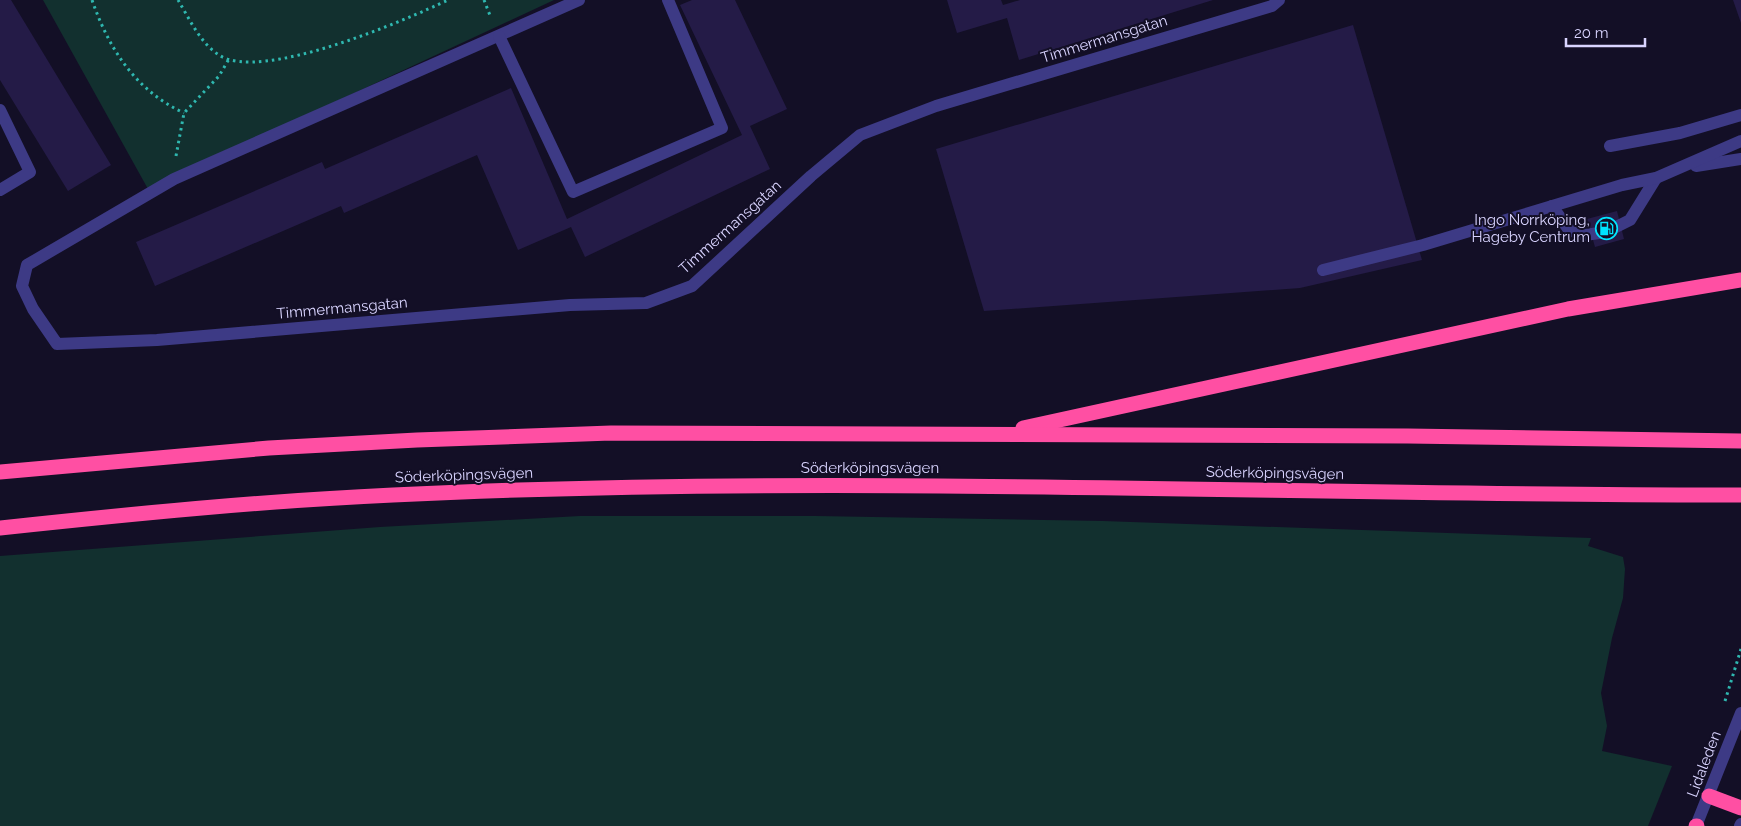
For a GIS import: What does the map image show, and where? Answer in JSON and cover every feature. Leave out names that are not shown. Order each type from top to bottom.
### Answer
[{"type":"highway","points":[[994,434],[1568,309],[1741,280]]},
{"type":"highway","points":[[0,472],[260,449],[417,440],[611,433],[1408,436],[1741,441]]},
{"type":"highway","name":"Söderköpingsvägen","points":[[0,528],[227,505],[394,495],[634,488],[961,486],[1566,495],[1741,495]]},
{"type":"highway","points":[[1709,796],[1741,808]]},
{"type":"street","points":[[174,179],[579,0]]},
{"type":"street","points":[[499,36],[573,192],[722,128],[668,0]]},
{"type":"street","name":"Timmermansgatan","points":[[174,179],[27,265],[22,286],[34,309],[57,344],[157,340],[570,305],[646,302],[692,286],[811,176],[860,135],[936,106],[1272,6],[1279,0]]},
{"type":"street","points":[[0,110],[30,172],[0,190]]},
{"type":"street","points":[[1610,146],[1680,133],[1741,115]]},
{"type":"street","points":[[1323,270],[1423,245],[1622,184],[1656,178],[1741,141]]},
{"type":"street","points":[[1682,168],[1741,159]]},
{"type":"street","points":[[1552,206],[1569,230],[1585,235],[1606,232],[1630,220],[1656,178]]},
{"type":"street","name":"Lidaleden","points":[[1696,826],[1741,713]]},
{"type":"path","points":[[92,0],[99,21],[117,56],[141,86],[164,104],[184,113]]},
{"type":"path","points":[[178,0],[203,39],[219,55],[238,63],[282,58],[344,44],[416,16],[448,0]]},
{"type":"path","points":[[174,179],[179,134],[184,113],[219,76],[229,59]]},
{"type":"green space","points":[[43,0],[554,0],[148,189]]},
{"type":"green space","points":[[580,516],[816,516],[1103,521],[1591,538],[1588,546],[1623,557],[1625,569],[1623,598],[1612,638],[1601,693],[1607,726],[1602,751],[1672,766],[1648,826],[0,826],[0,556],[380,527]]},
{"type":"building","points":[[0,0],[11,0],[111,165],[68,191],[0,80]]},
{"type":"building","points":[[692,0],[735,0],[787,109],[750,126],[770,169],[585,257],[571,227],[518,250],[477,155],[344,213],[341,206],[155,286],[136,242],[322,162],[325,169],[511,88],[567,219],[742,135],[680,5]]},
{"type":"building","points":[[947,0],[1001,0],[1003,5],[1020,0],[1213,0],[1019,60],[1007,18],[957,33]]},
{"type":"building","points":[[1733,0],[1741,0],[1741,23]]},
{"type":"building","points":[[1353,25],[1422,260],[1300,288],[984,311],[936,149]]},
{"type":"building","name":"Ingo Norrköping, Hageby Centrum","points":[[1617,211],[1624,239],[1595,247],[1587,219]]},
{"type":"place","name":"Ingo Norrköping, Hageby Centrum","points":[[1606,229]]}]
